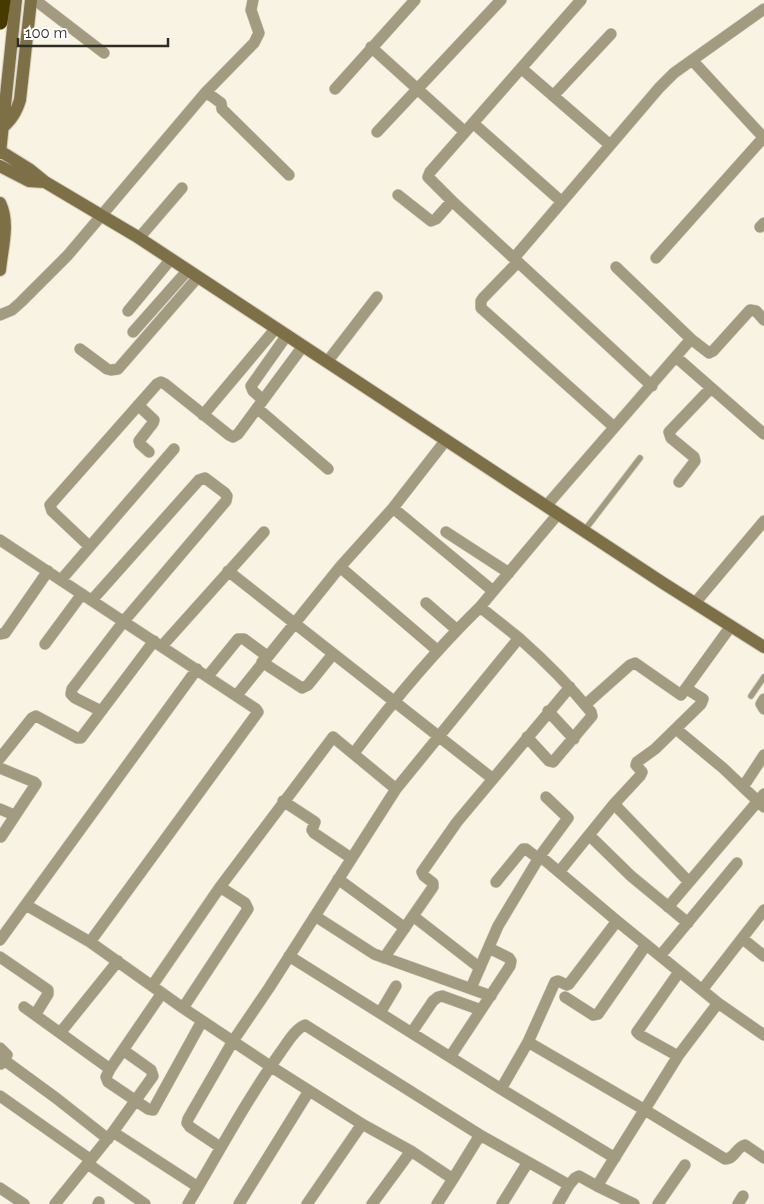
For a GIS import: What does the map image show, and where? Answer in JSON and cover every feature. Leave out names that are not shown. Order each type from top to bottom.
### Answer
[{"type":"highway","points":[[0,22],[3,0]]},
{"type":"main road","points":[[16,0],[0,152],[29,169],[45,182],[139,238],[584,531],[764,646]]},
{"type":"main road","points":[[2,129],[16,113],[20,100],[33,0]]},
{"type":"main road","points":[[0,166],[29,181],[45,182]]},
{"type":"main road","points":[[0,203],[6,221],[0,270]]},
{"type":"street","points":[[33,0],[104,53]]},
{"type":"street","points":[[0,315],[12,310],[68,254],[206,92],[258,38],[259,33],[251,10],[253,0]]},
{"type":"street","points":[[335,88],[415,0]]},
{"type":"street","points":[[378,132],[501,0]]},
{"type":"street","points":[[581,0],[428,174],[429,180],[652,386]]},
{"type":"street","points":[[614,426],[482,308],[481,301],[659,88],[674,73],[764,9]]},
{"type":"street","points":[[553,96],[611,34]]},
{"type":"street","points":[[371,47],[418,88],[562,202]]},
{"type":"street","points":[[656,258],[764,137],[692,60]]},
{"type":"street","points":[[521,68],[610,145]]},
{"type":"street","points":[[206,92],[221,103],[222,109],[289,175]]},
{"type":"street","points":[[139,238],[182,188]]},
{"type":"street","points":[[398,194],[431,221],[452,201]]},
{"type":"street","points":[[128,312],[171,259]]},
{"type":"street","points":[[616,267],[707,352],[711,353],[750,310],[756,312],[764,320]]},
{"type":"street","points":[[133,332],[193,274]]},
{"type":"street","points":[[80,349],[107,369],[118,369],[193,274]]},
{"type":"street","points":[[327,362],[377,297]]},
{"type":"street","points":[[281,332],[251,386],[260,404],[328,469]]},
{"type":"street","points":[[203,415],[281,332]]},
{"type":"street","points":[[547,505],[691,339]]},
{"type":"street","points":[[89,546],[52,510],[50,505],[138,405],[161,382],[233,437],[238,434],[303,346]]},
{"type":"street","points":[[676,357],[764,434]]},
{"type":"street","points":[[680,482],[695,461],[694,457],[671,438],[669,432],[711,388]]},
{"type":"street","points":[[138,405],[154,420],[139,441],[149,452]]},
{"type":"street","points":[[236,695],[340,567],[393,508],[446,440]]},
{"type":"street","points":[[61,580],[174,449]]},
{"type":"street","points":[[92,600],[199,480],[202,478],[206,479],[225,493],[227,496],[226,501],[124,621],[71,694],[75,698],[101,711]]},
{"type":"street","points":[[393,508],[493,591]]},
{"type":"street","points":[[354,753],[393,700],[480,607],[558,514]]},
{"type":"street","points":[[695,603],[764,521]]},
{"type":"street","points":[[0,758],[34,717],[38,716],[79,739],[158,644],[264,532]]},
{"type":"street","points":[[446,532],[509,573]]},
{"type":"street","points":[[0,540],[256,709],[257,714],[90,942]]},
{"type":"street","points":[[340,567],[438,650]]},
{"type":"street","points":[[0,634],[5,634],[48,571]]},
{"type":"street","points":[[228,572],[493,779]]},
{"type":"street","points":[[45,644],[82,594]]},
{"type":"street","points":[[426,603],[457,630]]},
{"type":"street","points":[[480,607],[545,661],[570,687],[592,716],[574,739],[552,762],[527,737]]},
{"type":"street","points":[[585,705],[630,665],[635,663],[680,695],[683,694],[731,626]]},
{"type":"street","points":[[220,1147],[187,1123],[233,1041],[290,956],[396,789],[519,638]]},
{"type":"street","points":[[208,676],[238,639],[244,639],[265,659],[302,688],[308,685],[332,654]]},
{"type":"street","points":[[0,940],[197,669]]},
{"type":"street","points":[[384,958],[434,885],[424,876],[423,870],[456,822],[570,687]]},
{"type":"street","points":[[559,872],[614,804],[642,774],[636,765],[637,762],[655,749],[702,702],[701,697],[687,688]]},
{"type":"street","points":[[764,699],[761,704],[764,709]]},
{"type":"street","points":[[548,711],[574,739]]},
{"type":"street","points":[[668,907],[762,800],[743,787],[676,729]]},
{"type":"street","points":[[152,986],[220,887],[333,737],[396,789]]},
{"type":"street","points":[[743,787],[764,755]]},
{"type":"street","points":[[0,768],[36,782],[36,786],[1,837]]},
{"type":"street","points":[[471,988],[498,926],[540,857],[568,818],[566,814],[546,797]]},
{"type":"street","points":[[283,801],[315,822],[312,830],[314,833],[351,858]]},
{"type":"street","points":[[614,804],[689,882]]},
{"type":"street","points":[[0,809],[14,816]]},
{"type":"street","points":[[589,834],[632,876],[688,923]]},
{"type":"street","points":[[496,882],[523,849],[526,849],[559,872],[616,921],[718,1003],[763,1033]]},
{"type":"street","points":[[660,956],[737,863]]},
{"type":"street","points":[[338,879],[405,928]]},
{"type":"street","points":[[183,1008],[248,909],[245,902],[220,887]]},
{"type":"street","points":[[26,905],[90,942],[202,1021],[309,1091],[362,1124],[411,1151],[454,1179]]},
{"type":"street","points":[[702,990],[764,910]]},
{"type":"street","points":[[315,916],[365,949],[384,958],[491,996]]},
{"type":"street","points":[[413,916],[480,968]]},
{"type":"street","points":[[501,1089],[528,1042],[555,982],[569,984],[616,921]]},
{"type":"street","points":[[743,939],[764,956]]},
{"type":"street","points":[[565,996],[593,1015],[598,1014],[646,945]]},
{"type":"street","points":[[450,1056],[510,966],[511,961],[509,958],[489,948]]},
{"type":"street","points":[[290,956],[501,1089],[615,1158]]},
{"type":"street","points":[[0,957],[47,988],[48,994],[35,1015]]},
{"type":"street","points":[[60,1033],[118,961]]},
{"type":"street","points":[[678,1056],[640,1035],[638,1032],[680,972]]},
{"type":"street","points":[[380,1012],[396,986]]},
{"type":"street","points":[[162,993],[110,1069],[106,1081],[150,1110],[155,1108],[202,1021]]},
{"type":"street","points":[[412,1032],[438,996],[481,1010]]},
{"type":"street","points":[[597,1186],[678,1056],[718,1003]]},
{"type":"street","points":[[24,1007],[110,1069]]},
{"type":"street","points":[[188,1204],[220,1147],[270,1066],[299,1028],[305,1025],[480,1135],[569,1185]]},
{"type":"street","points":[[528,1042],[646,1110],[725,1160],[732,1158],[740,1147],[745,1145],[764,1158]]},
{"type":"street","points":[[0,1048],[7,1055],[2,1063],[110,1136],[198,1187]]},
{"type":"street","points":[[55,1204],[110,1136],[154,1074],[123,1050]]},
{"type":"street","points":[[239,1204],[309,1091]]},
{"type":"street","points":[[0,1096],[145,1204]]},
{"type":"street","points":[[306,1204],[362,1124]]},
{"type":"street","points":[[437,1204],[480,1135]]},
{"type":"street","points":[[372,1204],[411,1151]]},
{"type":"street","points":[[502,1204],[528,1162]]},
{"type":"street","points":[[658,1204],[685,1164]]},
{"type":"street","points":[[558,1204],[569,1185],[579,1176],[634,1204]]},
{"type":"street","points":[[0,1188],[24,1204]]},
{"type":"lane","points":[[584,531],[640,458]]},
{"type":"lane","points":[[751,696],[764,677]]}]
